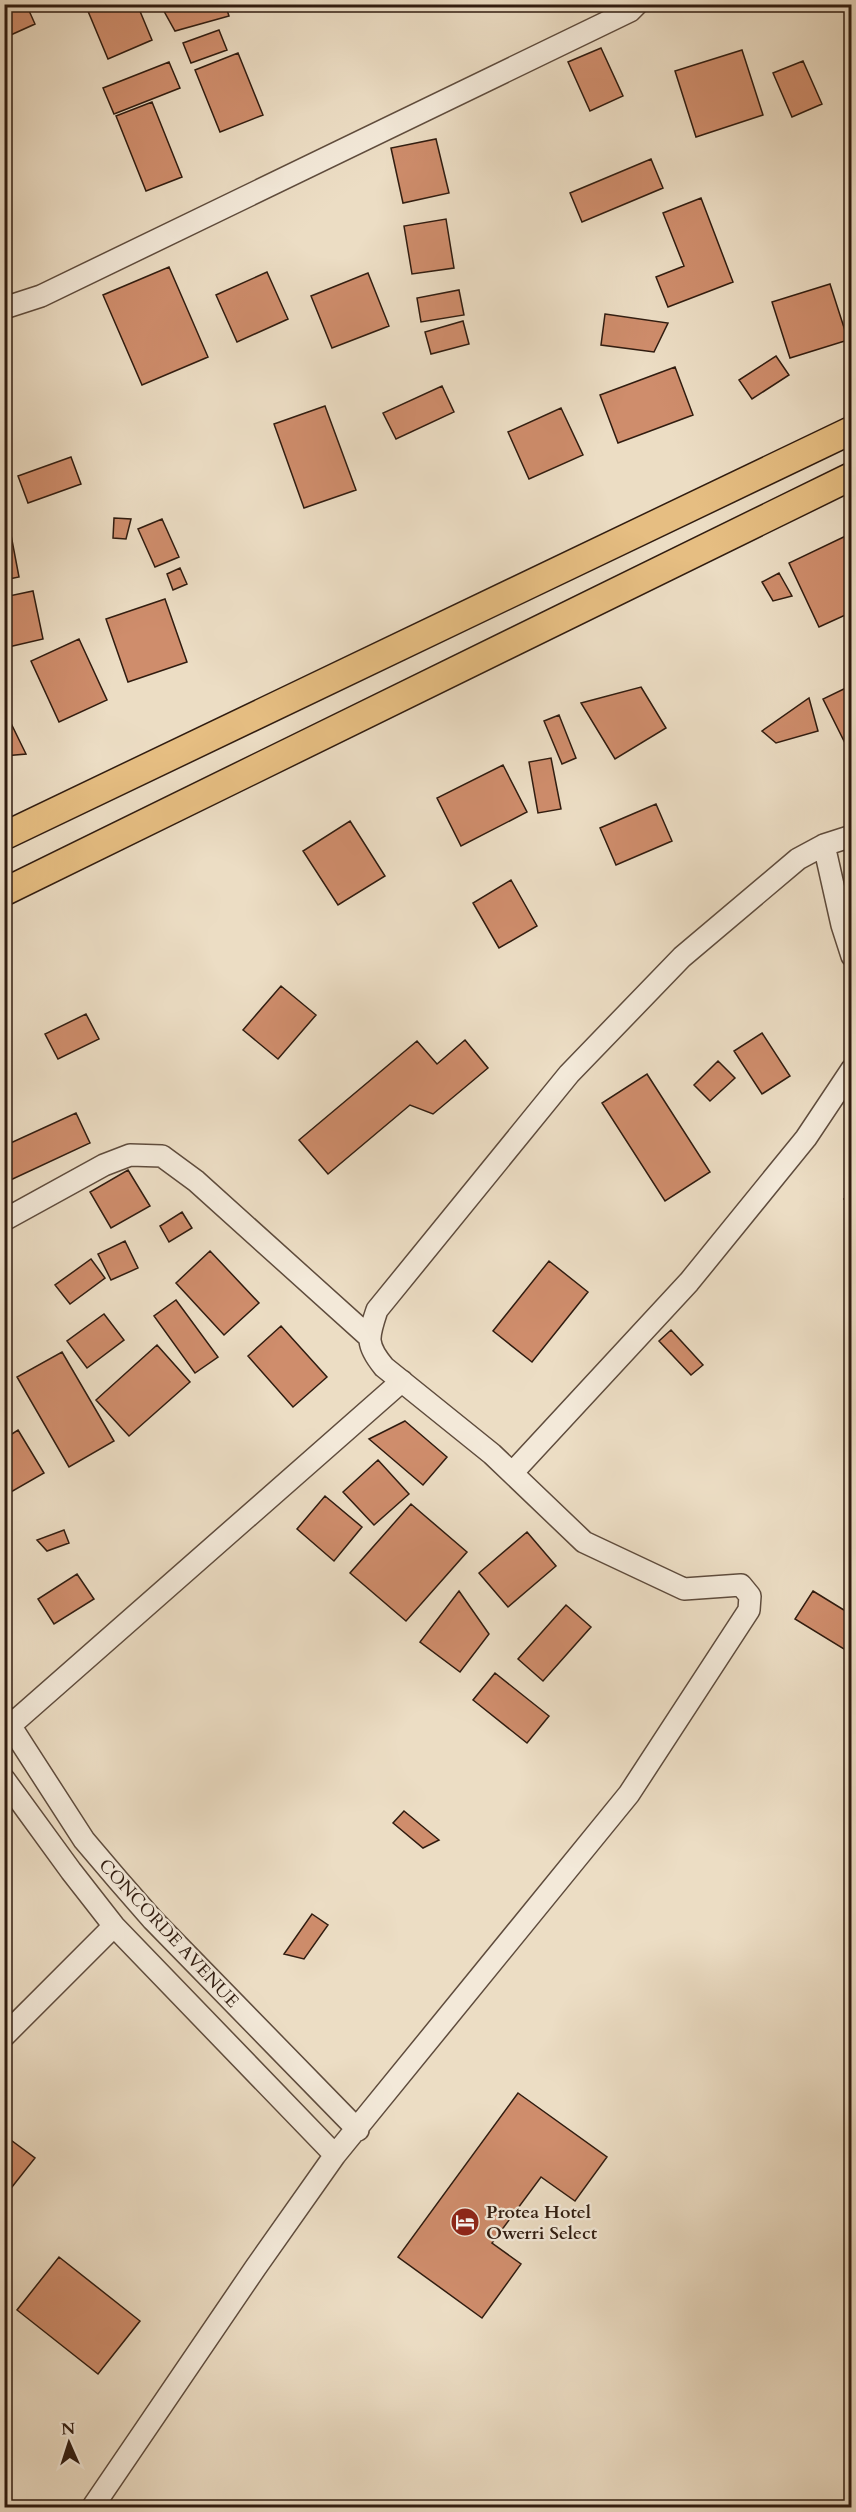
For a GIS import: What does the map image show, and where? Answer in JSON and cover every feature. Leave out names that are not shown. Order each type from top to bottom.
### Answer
[{"type":"main road","points":[[4,836],[852,430]]},
{"type":"main road","points":[[4,892],[852,476]]},
{"type":"street","points":[[4,308],[41,296],[302,171],[630,11],[637,4]]},
{"type":"street","points":[[92,2508],[335,2155],[358,2130],[629,1794],[748,1610],[750,1596],[741,1585],[684,1589],[584,1542],[513,1472],[384,1367],[372,1352],[368,1336],[377,1310],[569,1074],[682,957],[798,859],[824,845],[852,836]]},
{"type":"street","points":[[824,845],[842,925],[852,956]]},
{"type":"street","points":[[513,1472],[689,1282],[806,1138],[852,1069]]},
{"type":"street","points":[[4,1220],[104,1165],[130,1155],[162,1156],[196,1181],[368,1336]]},
{"type":"street","points":[[7,1725],[402,1381]]},
{"type":"street","name":"CONCORDE AVENUE","points":[[7,1725],[84,1840],[118,1880],[153,1920],[358,2130]]},
{"type":"street","name":"CONCORDE AVENUE","points":[[4,1779],[114,1926],[335,2155]]},
{"type":"street","points":[[4,2036],[114,1926]]},
{"type":"building","points":[[4,4],[26,4],[35,24],[4,38]]},
{"type":"building","points":[[85,4],[137,4],[152,40],[108,59]]},
{"type":"building","points":[[160,4],[225,4],[229,16],[175,31]]},
{"type":"building","points":[[219,30],[227,50],[191,63],[183,43]]},
{"type":"building","points":[[601,48],[623,96],[590,111],[568,62]]},
{"type":"building","points":[[742,50],[763,115],[696,137],[675,71]]},
{"type":"building","points":[[238,53],[263,115],[220,132],[195,70]]},
{"type":"building","points":[[803,61],[822,104],[792,117],[773,73]]},
{"type":"building","points":[[169,62],[180,88],[114,114],[103,88]]},
{"type":"building","points":[[152,102],[182,177],[146,191],[116,116]]},
{"type":"building","points":[[436,139],[449,193],[403,203],[391,148]]},
{"type":"building","points":[[651,159],[663,188],[582,222],[570,193]]},
{"type":"building","points":[[701,198],[733,282],[668,307],[656,277],[684,266],[663,213]]},
{"type":"building","points":[[446,219],[454,268],[412,274],[404,226]]},
{"type":"building","points":[[169,267],[208,357],[142,385],[103,295]]},
{"type":"building","points":[[267,272],[288,319],[237,342],[216,295]]},
{"type":"building","points":[[368,273],[389,326],[332,348],[311,296]]},
{"type":"building","points":[[830,284],[848,340],[790,358],[772,302]]},
{"type":"building","points":[[459,290],[464,315],[421,322],[417,298]]},
{"type":"building","points":[[605,314],[668,323],[654,352],[601,345]]},
{"type":"building","points":[[463,321],[469,344],[431,354],[425,332]]},
{"type":"building","points":[[776,356],[789,375],[752,399],[739,380]]},
{"type":"building","points":[[675,367],[693,415],[618,443],[600,395]]},
{"type":"building","points":[[442,386],[454,412],[396,439],[383,413]]},
{"type":"building","points":[[325,406],[356,490],[304,508],[274,424]]},
{"type":"building","points":[[561,408],[583,455],[529,479],[508,432]]},
{"type":"building","points":[[71,457],[81,484],[28,503],[18,476]]},
{"type":"building","points":[[4,484],[9,498],[4,500]]},
{"type":"building","points":[[114,518],[131,519],[126,539],[113,538]]},
{"type":"building","points":[[162,519],[179,557],[155,567],[138,529]]},
{"type":"building","points":[[852,533],[852,612],[819,627],[789,563]]},
{"type":"building","points":[[11,535],[19,577],[4,580],[4,536]]},
{"type":"building","points":[[180,568],[187,584],[173,590],[167,574]]},
{"type":"building","points":[[779,573],[792,596],[773,601],[762,582]]},
{"type":"building","points":[[33,591],[43,639],[4,648],[4,597]]},
{"type":"building","points":[[165,599],[187,662],[128,682],[106,619]]},
{"type":"building","points":[[79,639],[107,700],[59,722],[31,661]]},
{"type":"building","points":[[852,685],[852,755],[851,755],[823,699]]},
{"type":"building","points":[[641,687],[666,728],[615,759],[581,703]]},
{"type":"building","points":[[809,698],[818,731],[776,743],[762,731]]},
{"type":"building","points":[[4,709],[26,754],[4,756]]},
{"type":"building","points":[[559,715],[576,758],[562,764],[544,721]]},
{"type":"building","points":[[551,758],[561,809],[538,813],[529,762]]},
{"type":"building","points":[[503,765],[527,812],[461,846],[437,798]]},
{"type":"building","points":[[656,804],[672,841],[616,865],[600,828]]},
{"type":"building","points":[[350,821],[385,876],[338,905],[303,851]]},
{"type":"building","points":[[511,880],[537,926],[499,948],[473,903]]},
{"type":"building","points":[[281,986],[316,1015],[278,1059],[243,1030]]},
{"type":"building","points":[[86,1014],[99,1039],[58,1059],[45,1034]]},
{"type":"building","points":[[762,1033],[790,1076],[762,1094],[734,1051]]},
{"type":"building","points":[[465,1040],[488,1068],[433,1114],[410,1105],[328,1174],[299,1140],[417,1041],[437,1064]]},
{"type":"building","points":[[718,1061],[735,1078],[710,1101],[694,1085]]},
{"type":"building","points":[[647,1074],[710,1172],[665,1201],[602,1103]]},
{"type":"building","points":[[76,1113],[90,1143],[4,1183],[4,1146]]},
{"type":"building","points":[[128,1170],[150,1206],[111,1228],[90,1192]]},
{"type":"building","points":[[852,1191],[852,1206],[844,1199]]},
{"type":"building","points":[[182,1212],[192,1228],[169,1242],[160,1226]]},
{"type":"building","points":[[125,1241],[138,1268],[111,1280],[98,1254]]},
{"type":"building","points":[[210,1251],[259,1303],[224,1335],[176,1283]]},
{"type":"building","points":[[91,1259],[105,1278],[70,1304],[55,1285]]},
{"type":"building","points":[[549,1261],[588,1292],[532,1362],[493,1331]]},
{"type":"building","points":[[176,1300],[218,1357],[195,1373],[154,1316]]},
{"type":"building","points":[[104,1314],[124,1340],[87,1368],[67,1341]]},
{"type":"building","points":[[281,1326],[327,1377],[293,1407],[248,1356]]},
{"type":"building","points":[[671,1330],[703,1365],[691,1375],[659,1341]]},
{"type":"building","points":[[157,1345],[190,1382],[129,1436],[96,1400]]},
{"type":"building","points":[[62,1352],[114,1441],[69,1467],[17,1377]]},
{"type":"building","points":[[405,1421],[447,1457],[423,1485],[369,1439]]},
{"type":"building","points":[[18,1430],[44,1473],[4,1496],[4,1439]]},
{"type":"building","points":[[378,1460],[409,1494],[374,1525],[343,1492]]},
{"type":"building","points":[[325,1496],[362,1527],[334,1561],[297,1529]]},
{"type":"building","points":[[411,1504],[467,1552],[406,1621],[350,1573]]},
{"type":"building","points":[[64,1530],[69,1543],[47,1551],[37,1540]]},
{"type":"building","points":[[527,1532],[556,1566],[508,1607],[479,1573]]},
{"type":"building","points":[[77,1574],[94,1599],[54,1624],[38,1599]]},
{"type":"building","points":[[459,1591],[489,1634],[460,1672],[420,1642]]},
{"type":"building","points":[[813,1591],[852,1615],[852,1654],[795,1619]]},
{"type":"building","points":[[566,1605],[591,1627],[543,1681],[518,1659]]},
{"type":"building","points":[[495,1673],[549,1716],[527,1743],[473,1700]]},
{"type":"building","points":[[404,1811],[439,1840],[423,1848],[393,1823]]},
{"type":"building","points":[[312,1914],[328,1925],[304,1959],[284,1954]]},
{"type":"building","name":"Protea Hotel Owerri Select","points":[[518,2093],[607,2157],[575,2201],[541,2177],[492,2243],[521,2264],[482,2318],[398,2257]]},
{"type":"building","points":[[4,2135],[35,2158],[4,2197]]},
{"type":"building","points":[[59,2257],[140,2321],[98,2374],[17,2310]]},
{"type":"place","name":"Protea Hotel Owerri Select","points":[[465,2222]]}]
